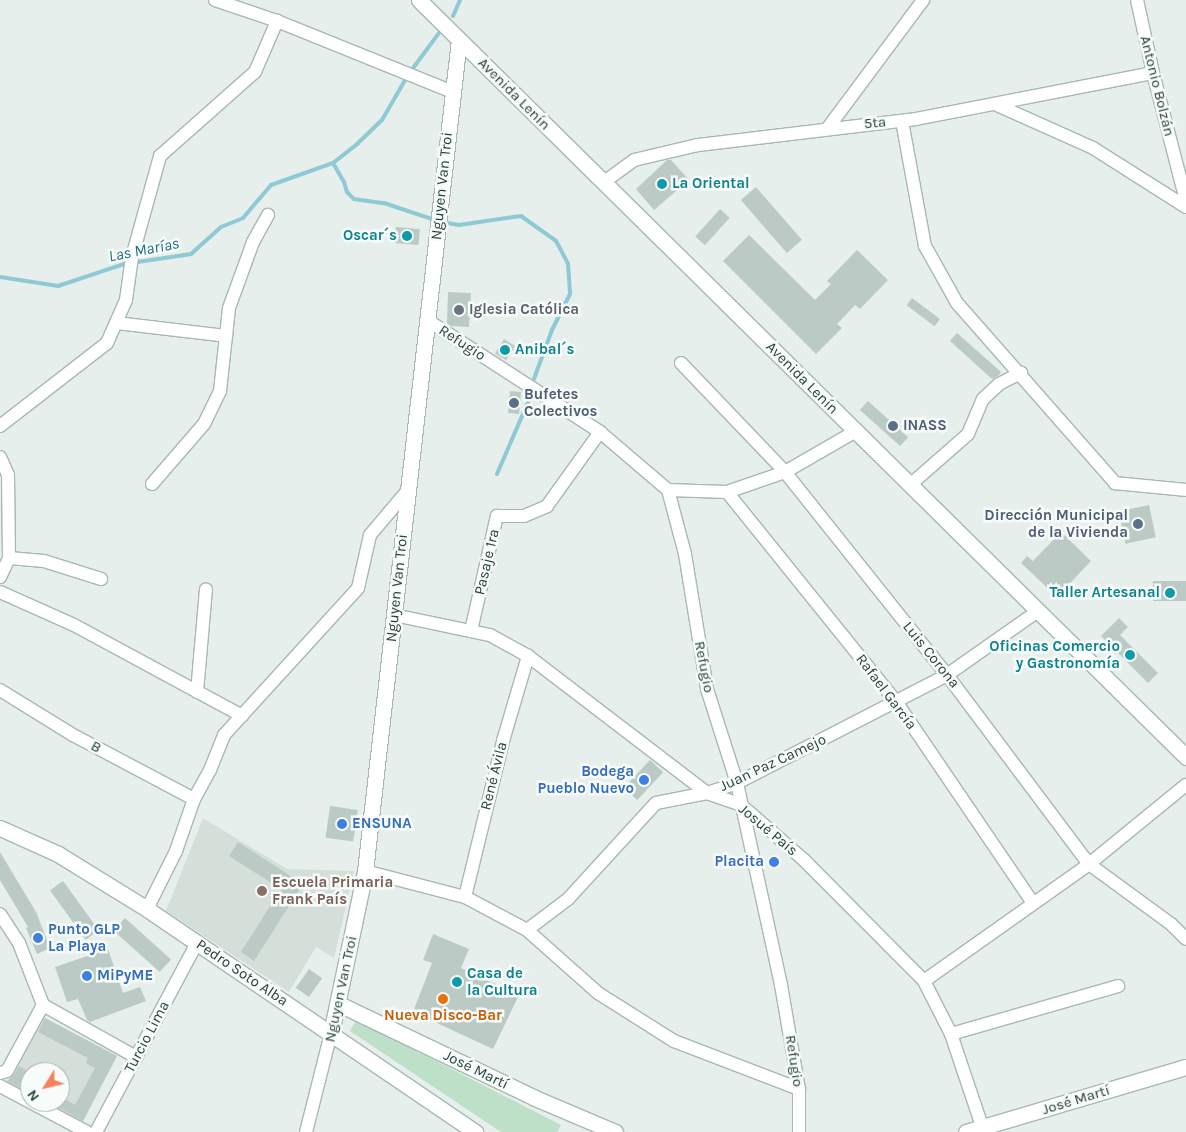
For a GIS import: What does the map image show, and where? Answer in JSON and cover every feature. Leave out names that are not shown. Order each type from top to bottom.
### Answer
[{"type":"street","points":[[215,0],[277,22],[453,92]]},
{"type":"street","name":"Avenida Lenín","points":[[419,0],[1186,757]]},
{"type":"street","points":[[827,129],[923,0]]},
{"type":"street","name":"Antonio Bolzán","points":[[1137,0],[1153,74],[1186,201]]},
{"type":"street","points":[[0,426],[108,343],[126,300],[131,276],[132,257],[160,156],[256,72],[277,22]]},
{"type":"street","name":"Nguyen Van Troi","points":[[306,1132],[339,1004],[365,871],[459,40]]},
{"type":"street","name":"5ta","points":[[604,182],[634,160],[698,145],[902,121],[998,105],[1153,74]]},
{"type":"street","points":[[998,105],[1093,148],[1186,207]]},
{"type":"street","points":[[902,121],[925,246],[957,303],[1021,373],[1116,483],[1186,490]]},
{"type":"street","points":[[152,484],[204,424],[220,391],[229,308],[254,242],[268,215]]},
{"type":"street","name":"Refugio","points":[[427,320],[600,432],[668,490],[685,554],[707,689],[737,783],[781,985],[799,1089],[799,1132]]},
{"type":"street","points":[[116,323],[226,336]]},
{"type":"street","name":"Luis Corona","points":[[681,363],[785,472],[947,675],[1088,864],[1171,924],[1186,939]]},
{"type":"street","points":[[910,484],[968,434],[983,399],[999,384],[1021,373]]},
{"type":"street","points":[[668,490],[727,492],[785,472],[856,431]]},
{"type":"street","name":"Pasaje 1ra","points":[[471,631],[497,516],[524,516],[547,506],[600,432]]},
{"type":"street","points":[[0,457],[8,475],[9,558],[0,577]]},
{"type":"street","points":[[147,909],[176,851],[194,799],[210,770],[224,736],[358,588],[370,535],[408,490]]},
{"type":"street","name":"Rafael García","points":[[727,492],[897,703],[1032,902]]},
{"type":"street","points":[[9,558],[44,561],[101,579]]},
{"type":"street","points":[[197,692],[206,589]]},
{"type":"street","points":[[0,592],[74,625],[133,659],[242,716]]},
{"type":"street","name":"Juan Paz Camejo","points":[[527,930],[568,898],[656,803],[707,794],[737,783],[897,703],[947,675],[1038,611]]},
{"type":"street","name":"Josué País","points":[[394,615],[490,635],[528,656],[707,794],[741,805],[804,860],[924,981],[950,1034],[984,1130]]},
{"type":"street","name":"René Ávila","points":[[465,897],[503,741],[528,656]]},
{"type":"street","name":"B","points":[[0,690],[73,735],[194,799]]},
{"type":"street","points":[[924,981],[1032,902],[1088,864],[1186,785]]},
{"type":"street","name":"Pedro Soto Alba","points":[[0,828],[58,854],[147,909],[475,1132]]},
{"type":"street","points":[[365,871],[465,897],[527,930],[598,993],[674,1041],[799,1089]]},
{"type":"street","points":[[0,914],[19,944],[43,1005],[136,1057]]},
{"type":"street","name":"Turcio Lima","points":[[96,1132],[197,943]]},
{"type":"street","points":[[950,1034],[1118,986]]},
{"type":"street","name":"José Martí","points":[[339,1004],[535,1098],[615,1132]]},
{"type":"street","points":[[0,1073],[7,1071],[43,1005]]},
{"type":"street","name":"José Martí","points":[[966,1132],[984,1130],[1186,1067]]},
{"type":"street","points":[[0,1086],[87,1132]]},
{"type":"shaded area","name":"Escuela Primaria Frank País","points":[[203,818],[287,869],[354,871],[334,958],[316,947],[289,992],[166,911]]},
{"type":"shaded area","points":[[41,1016],[117,1056],[81,1125],[57,1112],[70,1112],[70,1062],[20,1062],[20,1092],[5,1084]]},
{"type":"green space","points":[[356,1020],[561,1125],[557,1132],[501,1132],[350,1031]]},
{"type":"building","name":"La Oriental","points":[[667,160],[671,160],[689,180],[654,210],[636,189]]},
{"type":"building","points":[[756,187],[802,240],[787,253],[741,200]]},
{"type":"building","points":[[720,209],[730,218],[705,245],[695,236]]},
{"type":"building","name":"Oscar´s","points":[[396,227],[420,229],[419,245],[395,243]]},
{"type":"building","points":[[749,235],[815,300],[831,284],[827,281],[857,250],[888,280],[860,309],[855,305],[837,324],[842,328],[816,354],[723,261]]},
{"type":"building","name":"Iglesia Católica","points":[[448,292],[471,293],[469,327],[451,326],[447,323]]},
{"type":"building","points":[[912,298],[940,319],[935,326],[907,305]]},
{"type":"building","points":[[957,333],[1001,372],[998,376],[992,379],[950,341]]},
{"type":"building","name":"Anibal´s","points":[[504,339],[515,346],[506,360],[495,353]]},
{"type":"building","name":"Bufetes Colectivos","points":[[510,391],[521,392],[519,414],[508,413]]},
{"type":"building","points":[[868,401],[908,437],[900,446],[860,410]]},
{"type":"building","name":"Dirección Municipal de la Vivienda","points":[[1149,505],[1156,537],[1126,544],[1119,511]]},
{"type":"building","points":[[1061,532],[1091,561],[1057,597],[1021,563],[1027,556],[1033,561]]},
{"type":"building","name":"Taller Artesanal","points":[[1153,581],[1186,581],[1186,601],[1153,601]]},
{"type":"building","name":"Oficinas Comercio y Gastronomía","points":[[1119,618],[1128,627],[1120,635],[1158,673],[1148,683],[1101,636]]},
{"type":"building","name":"Bodega Pueblo Nuevo","points":[[650,760],[663,772],[637,800],[624,788]]},
{"type":"building","name":"ENSUNA","points":[[330,806],[358,810],[353,842],[326,838]]},
{"type":"building","points":[[238,842],[303,884],[254,961],[241,952],[281,889],[229,856]]},
{"type":"building","points":[[0,852],[36,912],[50,948],[37,954],[26,928],[28,927],[0,880]]},
{"type":"building","points":[[63,881],[99,930],[86,940],[50,890]]},
{"type":"building","points":[[125,918],[171,959],[160,972],[114,931]]},
{"type":"building","name":"Casa de la Cultura","points":[[433,934],[469,949],[461,968],[519,995],[493,1049],[413,1012],[432,963],[423,960]]},
{"type":"building","points":[[108,949],[123,993],[140,987],[146,1001],[90,1022],[87,1020],[78,999],[67,1002],[55,967]]},
{"type":"building","points":[[309,969],[322,978],[309,997],[296,988]]},
{"type":"building","points":[[45,1018],[117,1056],[83,1121],[66,1112],[70,1112],[70,1102],[75,1105],[95,1068],[86,1063],[88,1058],[38,1032]]},
{"type":"building","points":[[20,1067],[20,1088],[7,1081]]},
{"type":"waterway","points":[[453,16],[460,0]]},
{"type":"waterway","points":[[333,163],[357,144],[382,120],[408,75],[439,33]]},
{"type":"waterway","name":"Las Marías","points":[[0,277],[58,286],[124,264],[191,254],[221,227],[243,218],[271,185],[333,163],[344,182],[347,192],[354,199],[384,203],[435,220]]},
{"type":"waterway","points":[[442,222],[459,225],[521,216],[556,241],[568,264],[570,294],[552,330],[534,379]]},
{"type":"waterway","points":[[497,474],[529,400]]},
{"type":"place","name":"La Oriental","points":[[662,184]]},
{"type":"place","name":"Oscar´s","points":[[407,236]]},
{"type":"place","name":"Iglesia Católica","points":[[459,310]]},
{"type":"place","name":"Anibal´s","points":[[505,350]]},
{"type":"place","name":"Bufetes Colectivos","points":[[514,403]]},
{"type":"place","name":"INASS","points":[[893,426]]},
{"type":"place","name":"Dirección Municipal de la Vivienda","points":[[1138,524]]},
{"type":"place","name":"Taller Artesanal","points":[[1170,593]]},
{"type":"place","name":"Oficinas Comercio y Gastronomía","points":[[1130,655]]},
{"type":"place","name":"Bodega Pueblo Nuevo","points":[[644,780]]},
{"type":"place","name":"ENSUNA","points":[[342,824]]},
{"type":"place","name":"Placita","points":[[774,862]]},
{"type":"place","name":"Escuela Primaria Frank País","points":[[262,891]]},
{"type":"place","name":"Punto GLP La Playa","points":[[38,938]]},
{"type":"place","name":"MiPyME","points":[[87,976]]},
{"type":"place","name":"Casa de la Cultura","points":[[457,982]]},
{"type":"place","name":"Nueva Disco-Bar","points":[[443,999]]}]
